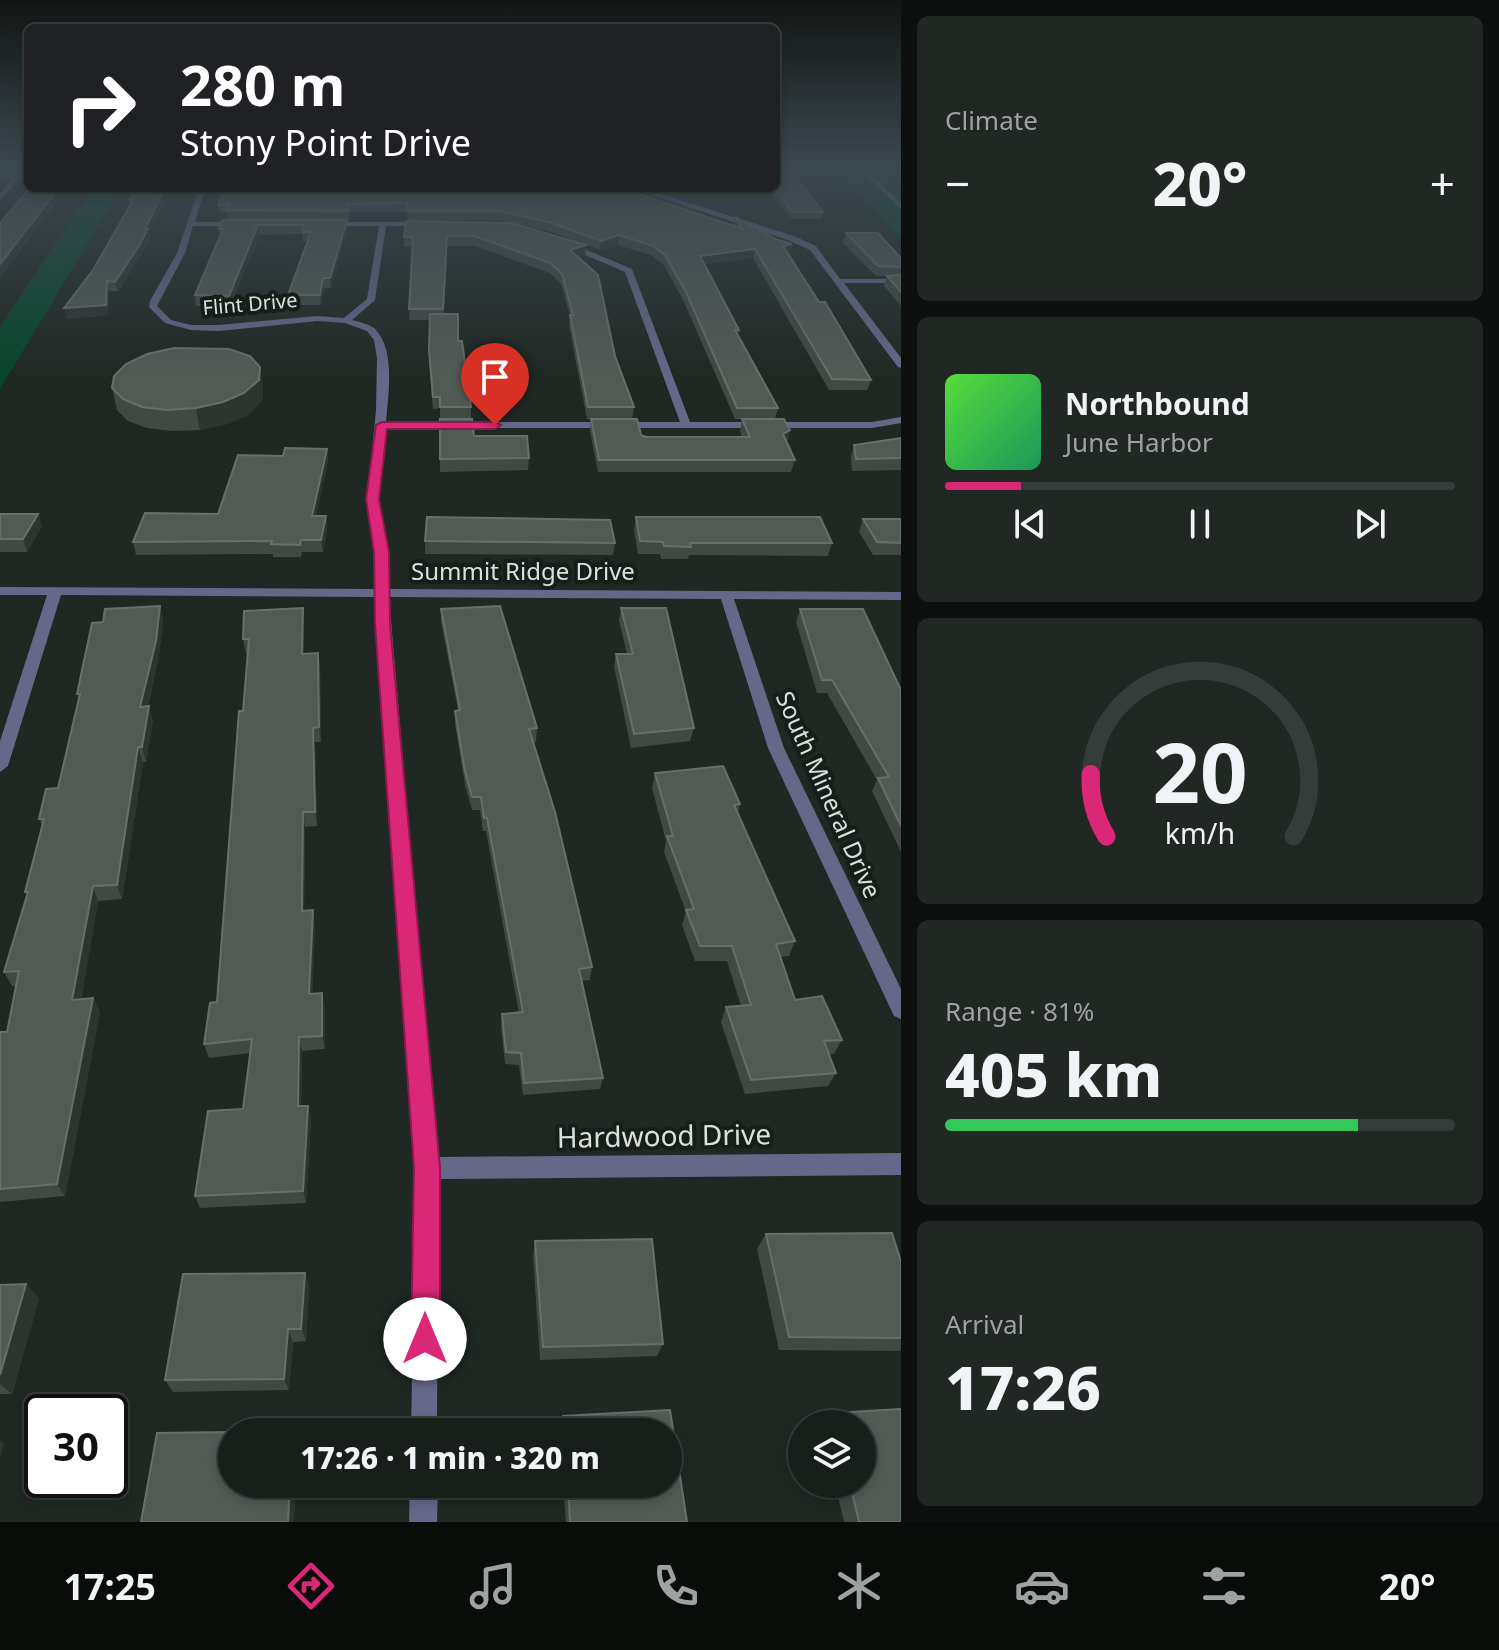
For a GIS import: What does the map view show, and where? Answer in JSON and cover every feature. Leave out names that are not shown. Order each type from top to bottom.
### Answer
[{"type":"street","name":"Flint Drive","points":[[187,237],[174,268],[154,301],[153,307],[160,316],[180,325],[209,329],[239,328],[298,317],[346,320]]},
{"type":"street","points":[[346,320],[371,300],[381,237]]},
{"type":"street","points":[[785,237],[807,244],[901,365]]},
{"type":"street","points":[[560,241],[629,271],[686,425]]},
{"type":"street","points":[[838,281],[901,281]]},
{"type":"street","points":[[346,320],[367,327],[379,340],[382,425],[373,499],[381,552],[427,1168],[424,1418]]},
{"type":"street","points":[[382,425],[872,425],[901,420]]},
{"type":"street","name":"Summit Ridge Drive","points":[[0,591],[901,596]]},
{"type":"street","points":[[0,766],[55,592]]},
{"type":"street","name":"South Mineral Drive","points":[[726,595],[776,748],[901,1010]]},
{"type":"street","name":"Hardwood Drive","points":[[427,1168],[901,1164]]},
{"type":"street","points":[[423,1522],[424,1498]]},
{"type":"green space","points":[[60,237],[91,237],[0,389],[0,327]]},
{"type":"building","points":[[0,237],[21,237],[0,264]]},
{"type":"building","points":[[112,237],[144,237],[115,282],[107,281],[106,305],[64,308],[93,270]]},
{"type":"building","points":[[220,237],[253,237],[229,296],[195,295]]},
{"type":"building","points":[[309,237],[342,237],[330,278],[323,278],[320,295],[288,295]]},
{"type":"building","points":[[413,237],[447,237],[443,309],[409,309]]},
{"type":"building","points":[[478,237],[559,237],[586,245],[570,250],[598,275],[615,356],[634,407],[588,407],[570,315],[573,315],[562,274],[550,263]]},
{"type":"building","points":[[590,237],[613,237],[601,241]]},
{"type":"building","points":[[625,237],[771,237],[792,244],[783,246],[819,302],[825,302],[871,380],[832,379],[755,249],[700,256],[739,330],[735,330],[778,408],[737,408],[686,292],[665,255],[653,246]]},
{"type":"building","points":[[850,237],[882,237],[901,258],[901,267],[878,266]]},
{"type":"building","points":[[901,275],[901,292],[887,276]]},
{"type":"building","points":[[430,314],[458,314],[458,341],[462,341],[471,407],[440,407],[440,397],[433,397]]},
{"type":"building","points":[[174,348],[229,349],[250,356],[260,367],[259,380],[244,393],[223,402],[167,410],[142,407],[123,399],[112,388],[114,376],[126,364],[147,354]]},
{"type":"building","points":[[440,419],[472,419],[474,436],[527,436],[529,458],[440,459]]},
{"type":"building","points":[[591,419],[637,419],[641,435],[646,437],[750,437],[742,419],[784,419],[790,430],[783,434],[795,460],[599,460]]},
{"type":"building","points":[[901,438],[901,458],[856,459],[854,445]]},
{"type":"building","points":[[285,448],[327,449],[312,516],[326,516],[321,540],[301,540],[300,545],[271,544],[272,541],[133,542],[145,513],[218,514],[238,455],[283,456]]},
{"type":"building","points":[[0,514],[38,514],[23,539],[0,539]]},
{"type":"building","points":[[427,517],[610,520],[615,543],[425,541]]},
{"type":"building","points":[[636,517],[820,517],[832,543],[690,543],[691,547],[664,546],[663,542],[640,541]]},
{"type":"building","points":[[863,519],[901,519],[901,543],[877,542]]},
{"type":"building","points":[[160,606],[156,641],[140,707],[149,706],[142,747],[138,747],[117,885],[93,886],[72,1000],[93,998],[57,1184],[0,1189],[0,1032],[7,1032],[19,971],[4,972],[28,892],[25,892],[44,819],[39,819],[46,789],[58,788],[80,694],[77,694],[92,623],[103,622],[105,609]]},
{"type":"building","points":[[500,606],[537,728],[529,729],[555,812],[592,967],[579,969],[603,1078],[524,1083],[521,1053],[506,1052],[502,1014],[523,1012],[487,818],[484,818],[481,797],[472,797],[465,771],[455,711],[460,710],[441,609]]},
{"type":"building","points":[[303,608],[302,654],[318,653],[319,727],[313,728],[315,812],[303,812],[302,911],[313,910],[309,994],[322,993],[322,1036],[299,1037],[298,1106],[308,1106],[303,1191],[195,1196],[208,1111],[243,1109],[252,1039],[204,1044],[210,1003],[217,1002],[239,711],[243,711],[249,639],[243,639],[244,611]]},
{"type":"building","points":[[621,608],[666,608],[694,728],[634,734],[616,654],[633,654]]},
{"type":"building","points":[[800,609],[863,609],[901,690],[901,826],[878,778],[889,777],[832,680],[822,680]]},
{"type":"building","points":[[723,766],[740,804],[734,805],[795,941],[776,944],[795,1000],[822,996],[842,1040],[824,1041],[836,1073],[751,1080],[726,1007],[751,1005],[732,946],[700,946],[686,910],[694,909],[667,836],[673,836],[655,773]]},
{"type":"building","points":[[892,1233],[901,1262],[901,1338],[789,1337],[766,1234]]},
{"type":"building","points":[[652,1239],[663,1344],[543,1347],[535,1241]]},
{"type":"building","points":[[305,1273],[301,1329],[288,1329],[284,1379],[165,1380],[183,1274]]},
{"type":"building","points":[[26,1284],[0,1375],[0,1285]]},
{"type":"building","points":[[901,1409],[901,1522],[859,1522],[853,1498],[876,1498],[876,1410]]},
{"type":"building","points":[[670,1410],[671,1418],[563,1418]]},
{"type":"building","points":[[218,1432],[218,1498],[289,1498],[288,1522],[141,1522],[157,1433]]},
{"type":"building","points":[[682,1489],[687,1522],[570,1522],[569,1498],[682,1498]]},
{"type":"route","points":[[425,1339],[427,1168],[383,624],[381,552],[373,499],[382,425],[495,425]]}]
